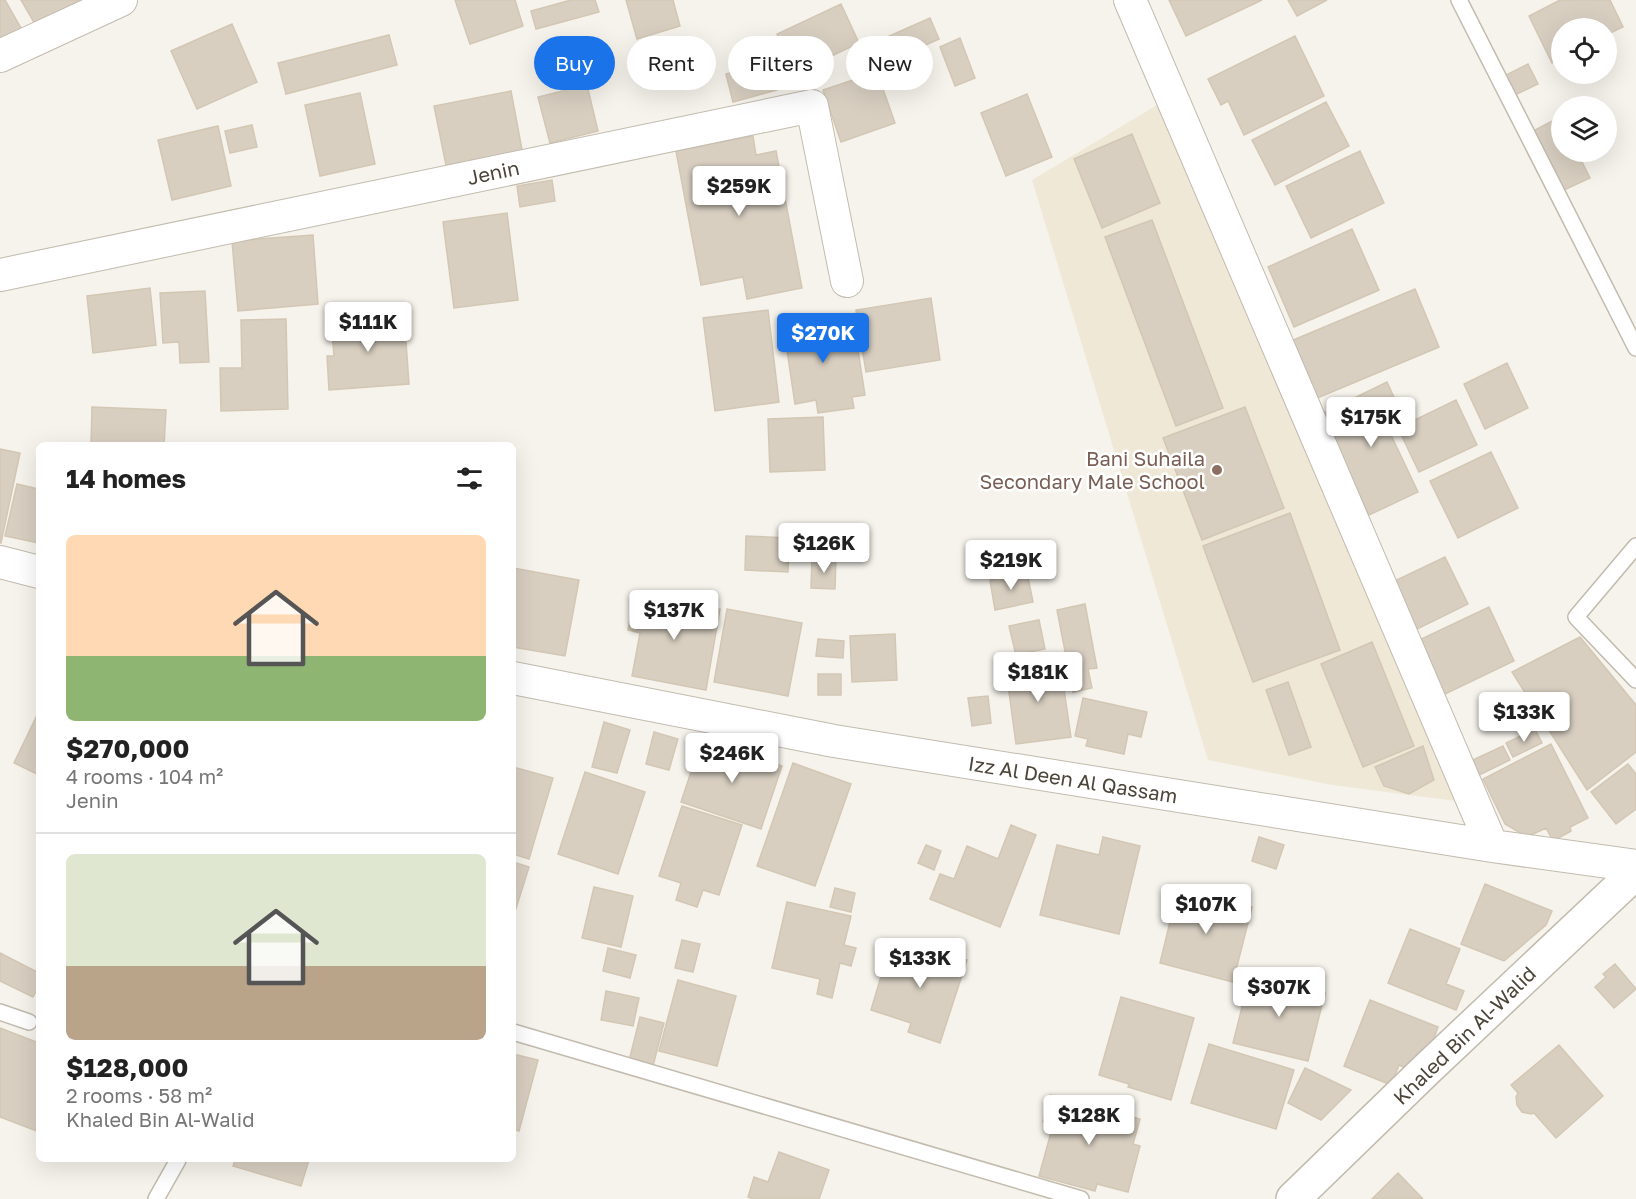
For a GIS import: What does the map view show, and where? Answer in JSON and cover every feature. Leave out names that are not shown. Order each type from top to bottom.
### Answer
[{"type":"street","points":[[0,56],[121,0]]},
{"type":"street","points":[[1130,0],[1492,846]]},
{"type":"street","name":"Jenin","points":[[0,275],[812,106],[847,280]]},
{"type":"street","points":[[0,562],[36,571]]},
{"type":"street","name":"Izz Al Deen Al Qassam","points":[[516,679],[834,741],[1492,846],[1636,866]]},
{"type":"street","name":"Khaled Bin Al-Walid","points":[[1293,1199],[1636,872]]},
{"type":"lane","points":[[1459,0],[1636,348]]},
{"type":"lane","points":[[1636,546],[1576,617],[1636,680]]},
{"type":"lane","points":[[0,1011],[29,1022]]},
{"type":"lane","points":[[516,1033],[1081,1199]]},
{"type":"lane","points":[[156,1199],[177,1162]]},
{"type":"shaded area","name":"Bani Suhaila Secondary Male School","points":[[1157,105],[1456,801],[1332,785],[1208,760],[1032,180]]},
{"type":"building","points":[[0,0],[5,0],[21,28],[0,41]]},
{"type":"building","points":[[21,0],[87,0],[39,31]]},
{"type":"building","points":[[455,0],[515,0],[523,26],[470,44]]},
{"type":"building","points":[[571,0],[595,0],[599,12],[536,29],[531,11]]},
{"type":"building","points":[[626,0],[673,0],[680,26],[647,36],[636,36]]},
{"type":"building","points":[[1169,0],[1262,0],[1186,36]]},
{"type":"building","points":[[1288,0],[1327,0],[1297,16]]},
{"type":"building","points":[[1560,0],[1610,0],[1623,27],[1617,30],[1617,18],[1551,18],[1551,61],[1529,16]]},
{"type":"building","points":[[841,4],[856,36],[846,36],[846,49],[834,55],[834,36],[778,36],[777,34]]},
{"type":"building","points":[[930,18],[939,39],[933,42],[933,36],[890,36]]},
{"type":"building","points":[[232,24],[257,82],[197,109],[171,51]]},
{"type":"building","points":[[389,35],[397,65],[286,94],[278,63]]},
{"type":"building","points":[[1295,36],[1324,96],[1244,135],[1228,101],[1221,105],[1208,79]]},
{"type":"building","points":[[960,38],[975,78],[955,86],[940,47]]},
{"type":"building","points":[[1528,64],[1538,84],[1515,95],[1506,75]]},
{"type":"building","points":[[846,82],[846,90],[883,90],[895,123],[841,142],[823,90],[834,90],[834,86]]},
{"type":"building","points":[[567,90],[588,90],[598,131],[550,143],[538,97]]},
{"type":"building","points":[[730,90],[777,90],[733,102]]},
{"type":"building","points":[[511,91],[523,155],[447,170],[434,106]]},
{"type":"building","points":[[360,93],[375,164],[320,176],[305,105]]},
{"type":"building","points":[[1027,94],[1052,157],[1006,176],[981,113]]},
{"type":"building","points":[[1326,102],[1349,146],[1275,185],[1252,140]]},
{"type":"building","points":[[1551,122],[1551,162],[1582,162],[1590,178],[1562,191],[1533,131]]},
{"type":"building","points":[[252,125],[257,147],[230,153],[225,131]]},
{"type":"building","points":[[218,126],[231,186],[172,200],[158,140]]},
{"type":"building","points":[[1132,134],[1160,203],[1102,228],[1074,159]]},
{"type":"building","points":[[753,136],[756,155],[776,151],[802,288],[747,299],[743,277],[701,285],[676,151]]},
{"type":"building","points":[[1360,151],[1384,203],[1311,238],[1286,186]]},
{"type":"building","points":[[552,180],[555,201],[520,207],[517,186]]},
{"type":"building","points":[[507,213],[518,300],[454,308],[443,222]]},
{"type":"building","points":[[1152,220],[1223,408],[1176,426],[1105,237]]},
{"type":"building","points":[[1352,229],[1379,290],[1294,327],[1268,267]]},
{"type":"building","points":[[313,235],[318,304],[238,311],[232,241]]},
{"type":"building","points":[[150,288],[156,345],[93,353],[87,296]]},
{"type":"building","points":[[1415,289],[1439,347],[1315,399],[1291,341]]},
{"type":"building","points":[[205,291],[209,362],[180,363],[179,342],[163,343],[160,293]]},
{"type":"building","points":[[931,298],[940,360],[866,372],[856,310]]},
{"type":"building","points":[[768,310],[779,402],[715,411],[703,318]]},
{"type":"building","points":[[404,314],[409,384],[329,390],[327,356],[334,356],[331,320]]},
{"type":"building","points":[[843,315],[848,346],[857,344],[865,395],[852,397],[854,408],[818,413],[816,400],[795,404],[783,324]]},
{"type":"building","points":[[286,319],[288,409],[221,411],[220,368],[242,368],[241,320]]},
{"type":"building","points":[[1507,363],[1528,408],[1485,429],[1464,384]]},
{"type":"building","points":[[1387,382],[1399,408],[1382,416],[1418,492],[1369,515],[1321,414]]},
{"type":"building","points":[[1456,400],[1477,445],[1419,472],[1398,428]]},
{"type":"building","points":[[92,407],[166,410],[164,442],[91,442]]},
{"type":"building","points":[[1245,407],[1284,508],[1202,540],[1163,438]]},
{"type":"building","points":[[823,417],[825,470],[770,472],[768,419]]},
{"type":"building","points":[[0,449],[20,453],[1,543],[0,543]]},
{"type":"building","points":[[1491,452],[1518,508],[1458,538],[1430,481]]},
{"type":"building","points":[[17,484],[36,488],[36,542],[5,536]]},
{"type":"building","points":[[1290,513],[1340,650],[1253,682],[1203,546]]},
{"type":"building","points":[[746,536],[789,538],[788,572],[745,570]]},
{"type":"building","points":[[1445,557],[1468,604],[1409,633],[1386,585]]},
{"type":"building","points":[[812,558],[836,559],[835,589],[811,588]]},
{"type":"building","points":[[516,569],[579,580],[565,656],[516,648]]},
{"type":"building","points":[[1027,572],[1033,602],[995,610],[990,580]]},
{"type":"building","points":[[635,594],[720,609],[706,690],[632,676],[640,633],[628,630]]},
{"type":"building","points":[[1085,604],[1097,668],[1088,669],[1092,688],[1073,692],[1057,610]]},
{"type":"building","points":[[1489,607],[1514,661],[1443,695],[1417,641]]},
{"type":"building","points":[[727,609],[802,623],[788,696],[714,682]]},
{"type":"building","points":[[1039,620],[1045,649],[1016,655],[1009,626]]},
{"type":"building","points":[[895,634],[897,680],[852,682],[850,636]]},
{"type":"building","points":[[1580,637],[1636,705],[1636,752],[1587,790],[1512,672]]},
{"type":"building","points":[[818,639],[844,641],[843,658],[816,656]]},
{"type":"building","points":[[1372,642],[1414,746],[1363,767],[1321,664]]},
{"type":"building","points":[[1060,662],[1071,737],[1016,744],[1006,670]]},
{"type":"building","points":[[818,674],[841,674],[841,695],[818,695]]},
{"type":"building","points":[[1288,682],[1311,747],[1289,755],[1266,690]]},
{"type":"building","points":[[988,696],[991,723],[972,726],[968,698]]},
{"type":"building","points":[[1083,698],[1147,712],[1141,737],[1128,734],[1124,754],[1086,746],[1088,739],[1075,736]]},
{"type":"building","points":[[36,717],[36,774],[14,763]]},
{"type":"building","points":[[604,722],[630,730],[617,773],[592,767]]},
{"type":"building","points":[[1535,729],[1542,743],[1513,757],[1506,743]]},
{"type":"building","points":[[654,732],[678,739],[669,770],[646,764]]},
{"type":"building","points":[[702,739],[782,766],[761,829],[681,802]]},
{"type":"building","points":[[1551,744],[1588,818],[1570,827],[1571,831],[1553,841],[1546,828],[1527,837],[1505,824],[1483,779]]},
{"type":"building","points":[[1423,746],[1434,780],[1409,794],[1384,786],[1375,767]]},
{"type":"building","points":[[1503,746],[1510,760],[1469,780],[1462,765]]},
{"type":"building","points":[[793,763],[851,784],[815,886],[757,866]]},
{"type":"building","points":[[1628,764],[1636,774],[1636,809],[1616,824],[1591,792]]},
{"type":"building","points":[[516,768],[553,778],[529,859],[516,855]]},
{"type":"building","points":[[585,772],[645,792],[618,874],[558,854]]},
{"type":"building","points":[[682,806],[742,825],[719,895],[703,890],[697,907],[676,900],[681,883],[659,876]]},
{"type":"building","points":[[1011,825],[1036,835],[1000,927],[930,899],[940,874],[954,879],[967,846],[998,859]]},
{"type":"building","points":[[1103,837],[1140,846],[1119,934],[1040,915],[1057,845],[1099,855]]},
{"type":"building","points":[[1259,837],[1284,845],[1276,869],[1252,861]]},
{"type":"building","points":[[926,845],[941,851],[934,870],[918,863]]},
{"type":"building","points":[[516,863],[529,867],[516,908]]},
{"type":"building","points":[[1485,884],[1552,911],[1546,925],[1504,961],[1461,944]]},
{"type":"building","points":[[594,887],[633,896],[621,947],[582,938]]},
{"type":"building","points":[[835,888],[855,893],[851,912],[830,907]]},
{"type":"building","points":[[1178,889],[1252,907],[1233,982],[1160,963]]},
{"type":"building","points":[[787,902],[851,916],[844,945],[856,948],[851,966],[840,963],[832,998],[817,994],[820,979],[772,968]]},
{"type":"building","points":[[1410,929],[1460,949],[1446,984],[1464,991],[1456,1010],[1388,983]]},
{"type":"building","points":[[682,940],[700,944],[693,972],[675,968]]},
{"type":"building","points":[[909,941],[967,960],[940,1043],[908,1032],[911,1023],[871,1010],[887,956],[903,961]]},
{"type":"building","points":[[608,948],[636,955],[630,978],[603,971]]},
{"type":"building","points":[[0,953],[36,971],[36,992],[33,997],[0,981]]},
{"type":"building","points":[[1615,964],[1636,989],[1614,1008],[1595,987],[1606,977],[1603,974]]},
{"type":"building","points":[[1250,975],[1325,993],[1308,1061],[1233,1043]]},
{"type":"building","points":[[678,980],[736,996],[717,1066],[659,1051]]},
{"type":"building","points":[[606,991],[639,998],[633,1026],[601,1020]]},
{"type":"building","points":[[1121,997],[1194,1018],[1171,1100],[1128,1087],[1129,1084],[1099,1075]]},
{"type":"building","points":[[1370,1000],[1438,1027],[1426,1060],[1416,1056],[1410,1070],[1399,1065],[1391,1085],[1344,1066]]},
{"type":"building","points":[[640,1017],[664,1023],[653,1066],[629,1061]]},
{"type":"building","points":[[0,1028],[36,1042],[36,1131],[0,1117]]},
{"type":"building","points":[[1209,1044],[1294,1070],[1276,1129],[1191,1103]]},
{"type":"building","points":[[1559,1045],[1603,1096],[1556,1138],[1534,1113],[1522,1112],[1517,1105],[1518,1093],[1511,1085]]},
{"type":"building","points":[[516,1055],[538,1060],[519,1131],[516,1130]]},
{"type":"building","points":[[1305,1068],[1351,1090],[1321,1120],[1288,1103]]},
{"type":"building","points":[[1050,1095],[1140,1119],[1133,1144],[1140,1146],[1128,1192],[1097,1184],[1095,1191],[1039,1176],[1053,1125],[1043,1122]]},
{"type":"building","points":[[779,1152],[829,1170],[819,1199],[753,1199],[748,1197],[754,1177],[768,1182]]},
{"type":"building","points":[[234,1162],[308,1162],[301,1186],[233,1166]]},
{"type":"building","points":[[1398,1173],[1423,1199],[1372,1199]]},
{"type":"place","name":"Bani Suhaila Secondary Male School","points":[[1217,470]]}]
